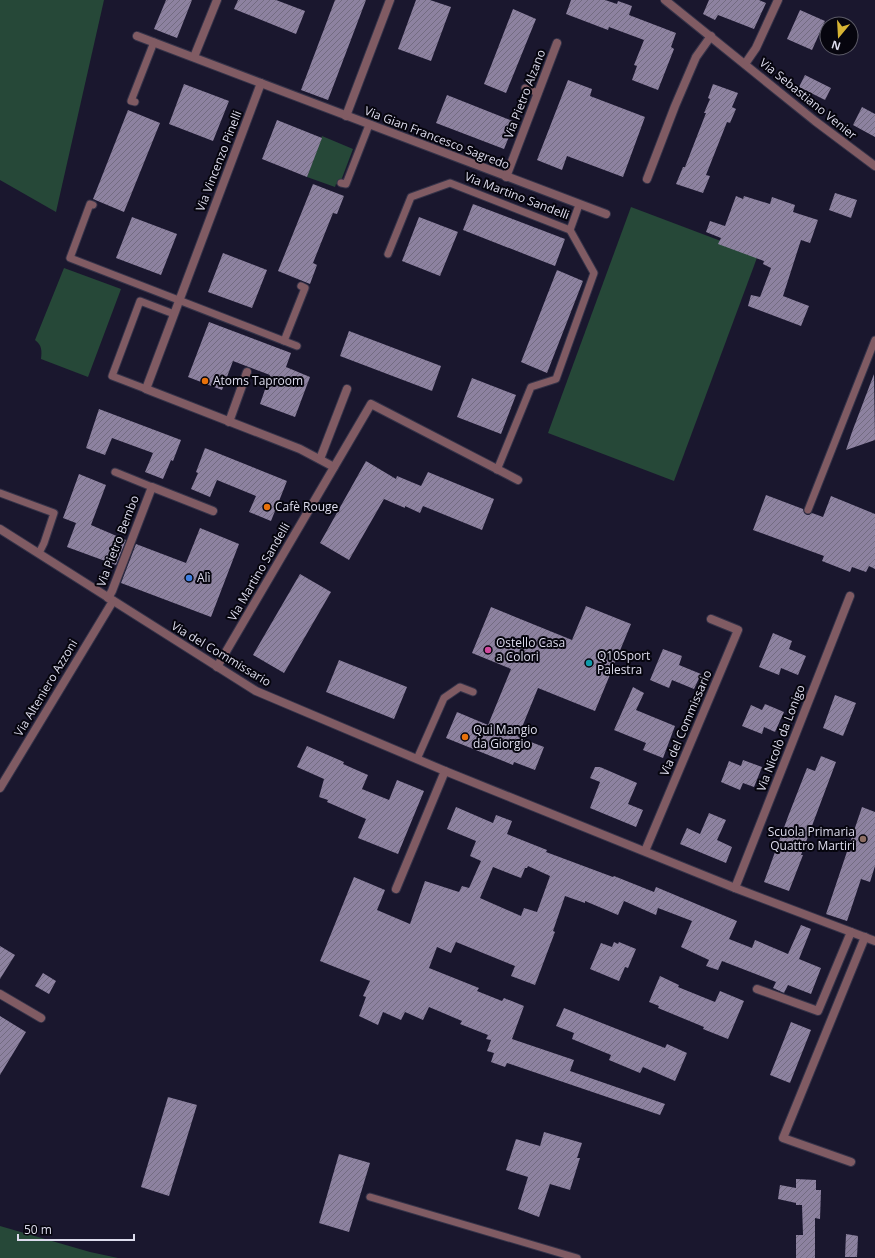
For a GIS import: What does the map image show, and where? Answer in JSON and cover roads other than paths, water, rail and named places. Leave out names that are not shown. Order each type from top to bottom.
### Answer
[{"type":"street","points":[[194,57],[217,0]]},
{"type":"street","points":[[346,116],[390,0]]},
{"type":"street","name":"Via Sebastiano Venier","points":[[665,0],[816,121],[875,166]]},
{"type":"street","name":"Via Sebastiano Venier","points":[[745,64],[756,48],[778,0]]},
{"type":"street","points":[[137,36],[261,83]]},
{"type":"street","points":[[647,178],[696,57],[711,36]]},
{"type":"street","name":"Via Pietro Alzano","points":[[506,177],[557,43]]},
{"type":"street","name":"Via Gian Francesco Sagredo","points":[[261,83],[606,214]]},
{"type":"street","name":"Via Vincenzo Pinelli","points":[[146,389],[261,83]]},
{"type":"street","points":[[229,422],[247,372]]},
{"type":"street","points":[[146,389],[300,449],[334,467]]},
{"type":"street","points":[[320,459],[347,389]]},
{"type":"street","name":"Via Martino Sandelli","points":[[217,667],[371,404],[518,480]]},
{"type":"street","name":"Via Pietro Bembo","points":[[110,600],[112,591],[152,487],[213,511]]},
{"type":"street","name":"Via del Commissario","points":[[0,529],[256,691],[445,771],[735,888],[875,941]]},
{"type":"street","name":"Via Nicolò da Lonigo","points":[[735,888],[850,596]]},
{"type":"street","name":"Via Alteniero Azzoni","points":[[0,788],[110,600]]},
{"type":"street","name":"Via del Commissario","points":[[645,851],[738,630],[711,619]]},
{"type":"street","points":[[396,889],[445,771]]},
{"type":"street","points":[[756,989],[818,1011],[851,932]]},
{"type":"street","points":[[851,1162],[783,1138],[865,937]]},
{"type":"street","points":[[0,994],[41,1018]]},
{"type":"lane","points":[[135,102],[131,101],[154,42]]},
{"type":"lane","points":[[525,88],[538,93]]},
{"type":"lane","points":[[341,183],[346,184],[369,125]]},
{"type":"lane","name":"Via Martino Sandelli","points":[[388,254],[411,197],[450,183],[570,230],[594,273],[556,379],[531,387],[497,470]]},
{"type":"lane","points":[[94,205],[90,204],[70,258],[297,346]]},
{"type":"lane","points":[[570,230],[579,205]]},
{"type":"lane","points":[[284,341],[305,288],[301,286]]},
{"type":"lane","points":[[146,389],[112,376],[137,308],[140,301],[174,314]]},
{"type":"lane","points":[[808,510],[875,340]]},
{"type":"lane","points":[[115,472],[152,487]]},
{"type":"lane","points":[[0,492],[54,514],[39,553]]},
{"type":"lane","points":[[417,759],[444,698],[460,687],[473,692]]},
{"type":"lane","points":[[370,1196],[577,1258]]},
{"type":"place","name":"Atoms Taproom","points":[[205,381]]},
{"type":"place","name":"Cafè Rouge","points":[[267,507]]},
{"type":"place","name":"Alì","points":[[189,578]]},
{"type":"place","name":"Ostello Casa a Colori","points":[[488,650]]},
{"type":"place","name":"Q10Sport Palestra","points":[[589,663]]},
{"type":"place","name":"Qui Mangio da Giorgio","points":[[465,737]]},
{"type":"place","name":"Scuola Primaria Quattro Martiri","points":[[863,839]]}]
